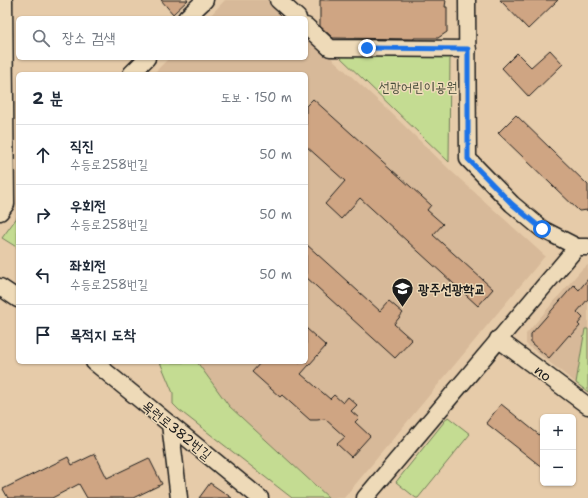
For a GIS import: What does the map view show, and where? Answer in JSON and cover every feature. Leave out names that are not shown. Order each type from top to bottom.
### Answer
[{"type":"street","points":[[3,208],[11,56],[4,0]]},
{"type":"street","points":[[188,16],[205,0]]},
{"type":"street","points":[[278,0],[296,16]]},
{"type":"street","points":[[365,498],[498,339],[582,247],[542,229],[512,204],[468,159],[467,0]]},
{"type":"street","points":[[308,28],[330,48],[468,49]]},
{"type":"street","points":[[133,72],[142,60]]},
{"type":"street","points":[[3,208],[16,192]]},
{"type":"street","points":[[0,287],[16,298]]},
{"type":"street","name":"no","points":[[498,339],[588,406]]},
{"type":"street","name":"목련로382번길","points":[[96,364],[260,498]]},
{"type":"street","points":[[170,424],[179,498]]},
{"type":"shaded area","points":[[225,0],[269,0],[286,16],[210,16]]},
{"type":"shaded area","name":"광주선광학교","points":[[308,37],[384,106],[451,171],[545,256],[344,498],[329,498],[229,406],[198,364],[308,364],[308,72],[155,72],[167,60],[308,60]]},
{"type":"shaded area","points":[[588,265],[588,329],[585,329],[576,383],[526,344],[526,334],[582,269]]},
{"type":"green space","name":"선광어린이공원","points":[[450,55],[449,162],[339,56]]},
{"type":"green space","points":[[16,219],[16,247],[2,238]]},
{"type":"green space","points":[[585,329],[588,329],[588,392],[576,383]]},
{"type":"green space","points":[[161,364],[198,364],[229,406],[329,498],[292,498],[179,410],[173,404],[173,393]]},
{"type":"green space","points":[[448,417],[470,434],[418,498],[416,498],[396,482]]},
{"type":"building","points":[[161,0],[188,0],[173,14]]},
{"type":"building","points":[[320,0],[446,0],[445,7],[447,7],[447,32],[438,38],[333,38],[320,26]]},
{"type":"building","points":[[500,0],[558,0],[528,29]]},
{"type":"building","points":[[550,50],[563,64],[529,97],[502,68],[517,53],[531,67]]},
{"type":"building","points":[[313,99],[431,205],[427,210],[443,224],[433,235],[493,289],[478,306],[360,198],[341,219],[325,204],[345,181],[308,148],[308,104]]},
{"type":"building","points":[[516,115],[588,185],[588,210],[579,211],[498,133]]},
{"type":"building","points":[[308,246],[380,311],[389,301],[403,313],[394,324],[412,340],[395,358],[308,279]]},
{"type":"building","points":[[588,279],[588,299],[577,312],[583,318],[578,324],[580,326],[571,336],[569,335],[549,358],[531,343],[531,334],[574,285],[579,290]]},
{"type":"building","points":[[308,330],[326,346],[301,374],[330,399],[334,395],[343,403],[348,397],[357,405],[351,411],[359,418],[355,422],[370,436],[351,457],[337,444],[345,437],[325,419],[310,420],[282,395],[280,397],[252,372],[259,364],[308,364]]},
{"type":"building","points":[[501,404],[540,436],[540,466],[486,423]]},
{"type":"building","points":[[95,454],[107,478],[149,458],[162,484],[133,498],[87,498],[79,484],[52,498],[8,498],[3,489],[68,457],[72,465]]},
{"type":"building","points":[[210,483],[232,498],[199,498]]},
{"type":"place","name":"광주선광학교","points":[[403,308]]},
{"type":"route","points":[[367,48],[468,49],[468,159],[512,204],[542,229]]}]
